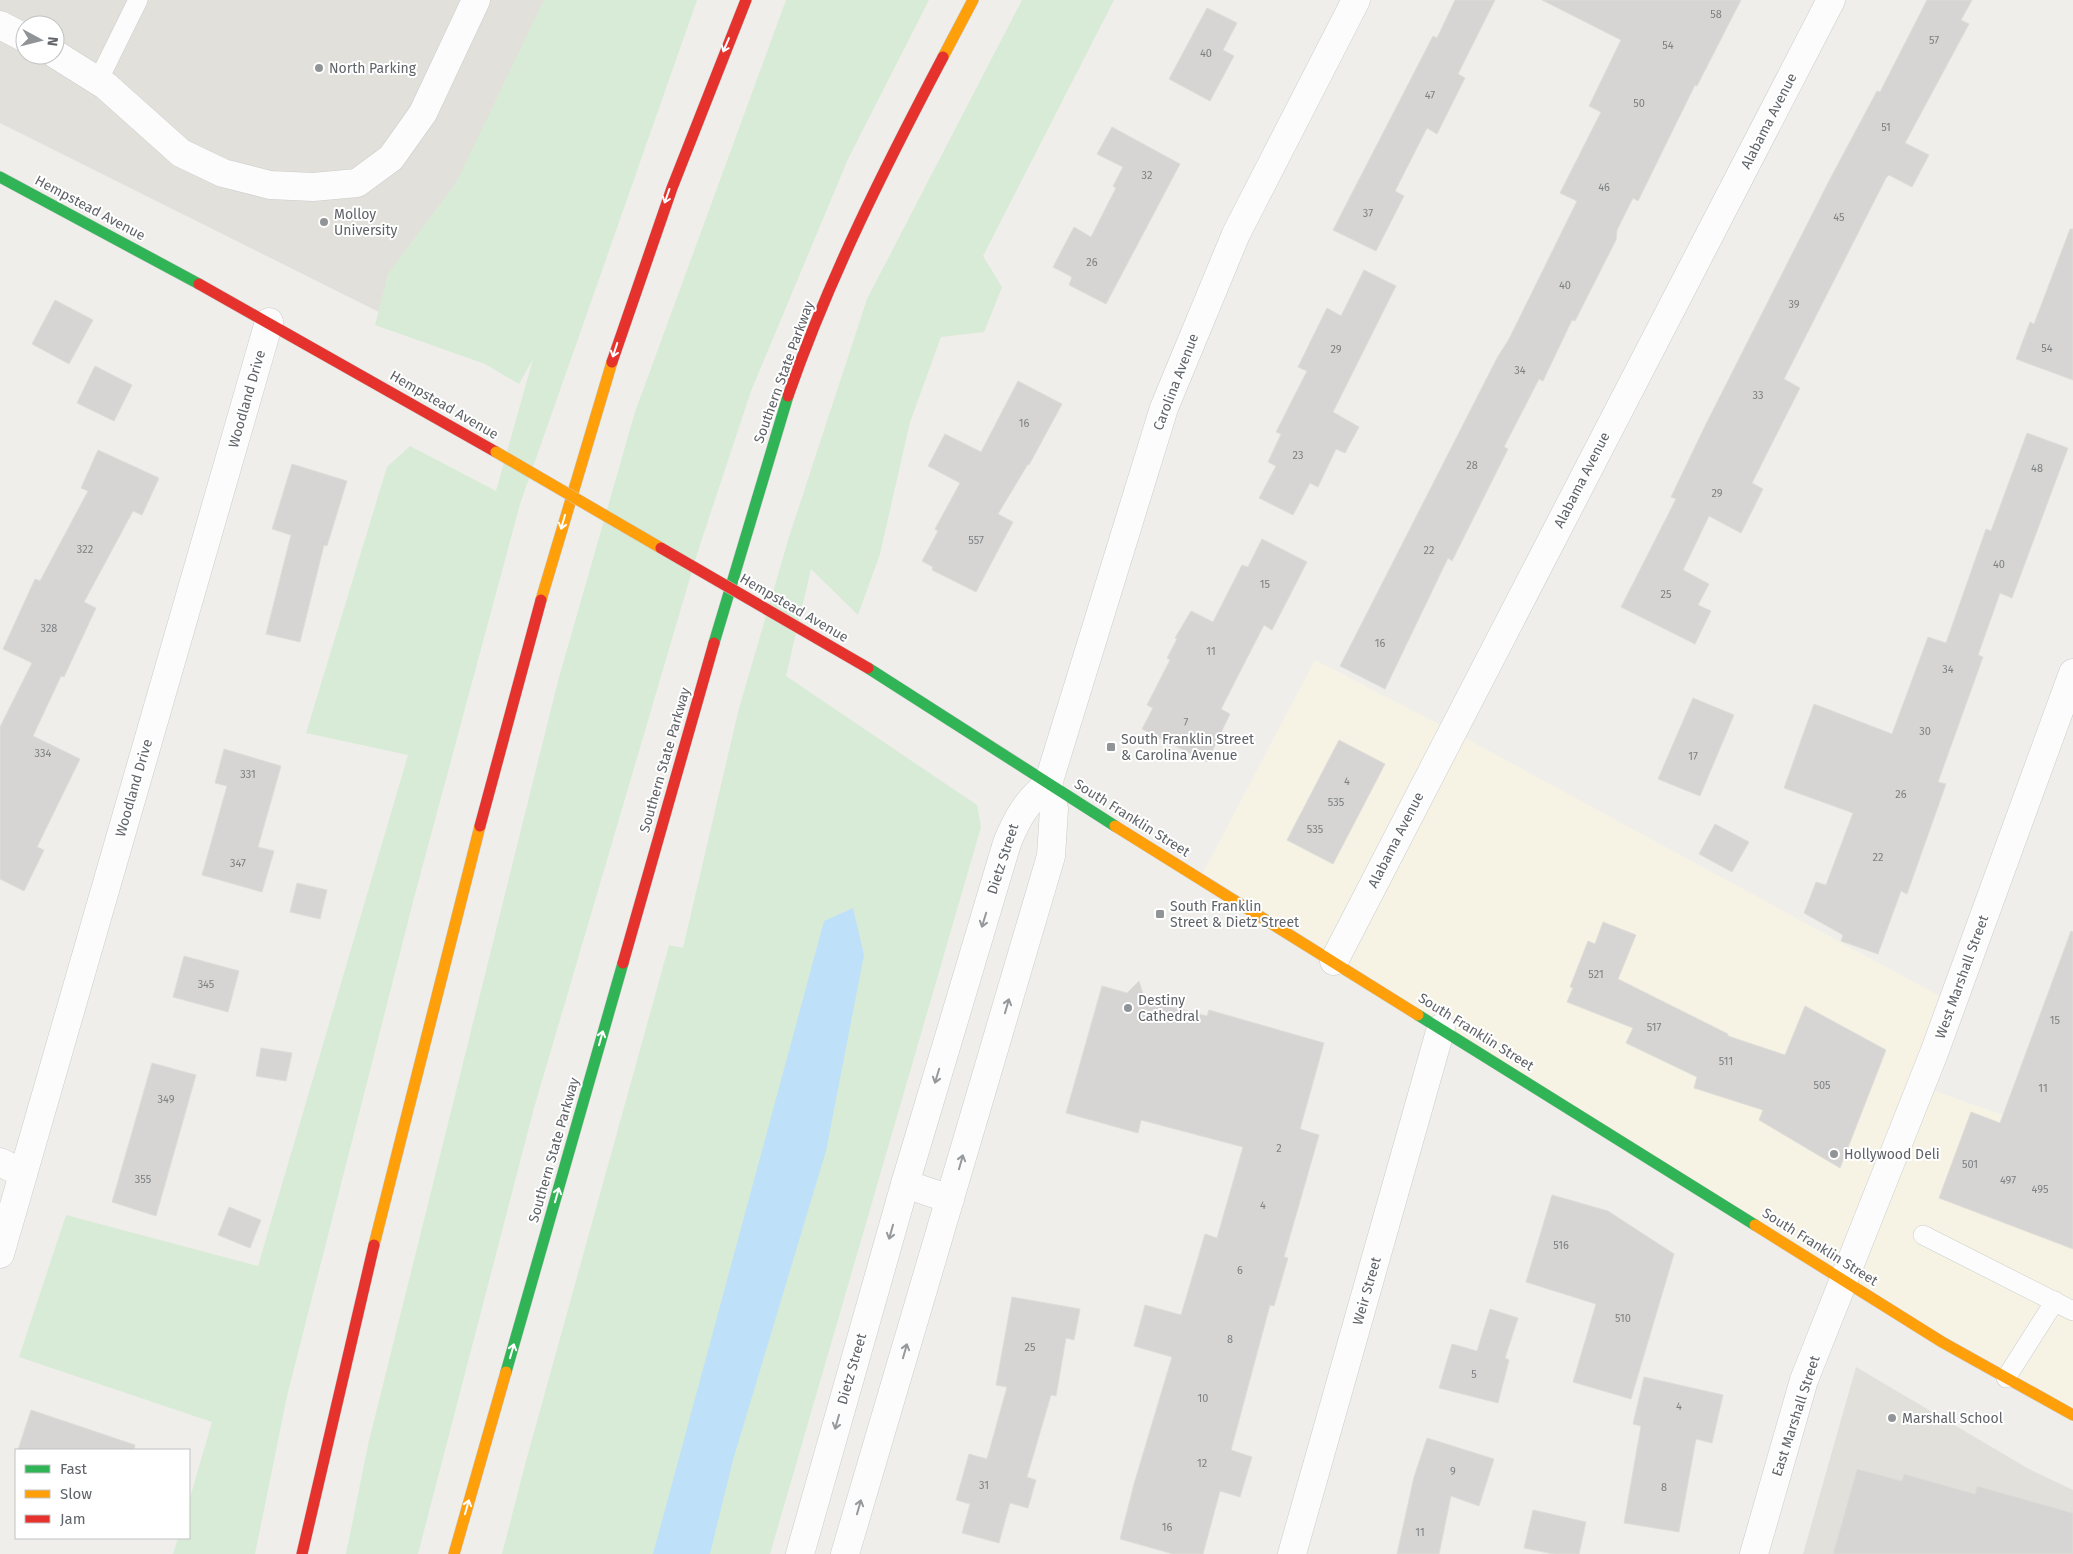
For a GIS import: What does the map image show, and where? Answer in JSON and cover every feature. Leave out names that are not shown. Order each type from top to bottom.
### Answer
[{"type":"main road","points":[[302,1554],[346,1355],[411,1093],[478,829],[548,572],[627,312],[697,117],[746,0]]},
{"type":"main road","name":"Southern State Parkway","points":[[454,1554],[735,569],[783,412],[806,346],[861,221],[973,0]]},
{"type":"main road","name":"Hempstead Avenue","points":[[0,177],[269,322],[868,668]]},
{"type":"main road","name":"South Franklin Street","points":[[868,668],[1048,784],[1334,960],[1942,1342],[2073,1415]]},
{"type":"street","points":[[65,60],[98,81],[181,153],[223,173],[270,185],[313,187],[357,183],[391,158],[423,113],[476,0]]},
{"type":"street","name":"Carolina Avenue","points":[[1048,784],[1164,408],[1236,234],[1356,0]]},
{"type":"street","name":"Alabama Avenue","points":[[1334,960],[1831,0]]},
{"type":"street","points":[[0,25],[15,33]]},
{"type":"street","name":"Woodland Drive","points":[[0,1254],[12,1168],[269,322]]},
{"type":"street","name":"West Marshall Street","points":[[1845,1280],[1934,1054],[2073,673]]},
{"type":"street","points":[[845,1554],[1051,856],[1054,809],[1048,784]]},
{"type":"street","name":"Dietz Street","points":[[800,1554],[905,1184],[1007,843],[1017,817],[1032,797],[1048,784]]},
{"type":"street","name":"Weir Street","points":[[1292,1554],[1442,1028]]},
{"type":"street","points":[[905,1184],[950,1199]]},
{"type":"street","name":"East Marshall Street","points":[[1754,1554],[1804,1380],[1845,1280]]},
{"type":"lane","points":[[98,81],[138,0]]},
{"type":"lane","points":[[1923,1235],[2073,1311]]},
{"type":"lane","points":[[2006,1378],[2055,1301]]},
{"type":"shaded area","name":"Molloy University","points":[[0,0],[566,0],[397,321],[0,123]]},
{"type":"shaded area","points":[[1315,660],[1458,734],[1945,999],[1918,1085],[2073,1140],[2073,1423],[1203,873]]},
{"type":"shaded area","name":"Marshall School","points":[[1856,1367],[2029,1469],[2073,1490],[2073,1554],[1803,1554]]},
{"type":"green space","points":[[544,0],[697,0],[520,504],[414,898],[287,1396],[255,1554],[173,1554],[178,1539],[190,1539],[190,1498],[212,1422],[19,1357],[66,1215],[258,1266],[408,755],[306,733],[387,467],[410,446],[496,491],[533,359],[519,384],[485,364],[375,325],[388,274],[456,183]]},
{"type":"green space","points":[[786,0],[929,0],[848,159],[751,391],[697,554],[534,1108],[418,1554],[346,1554],[368,1445],[558,681],[635,412]]},
{"type":"green space","points":[[1022,0],[1114,0],[983,256],[1002,287],[984,332],[941,337],[910,422],[880,554],[858,615],[811,569],[786,676],[977,805],[981,827],[770,1554],[502,1554],[669,945],[683,948],[738,712],[789,537],[867,299]]},
{"type":"water","points":[[853,908],[864,955],[826,1151],[733,1460],[710,1554],[653,1554],[824,921]]},
{"type":"building","points":[[1455,0],[1495,0],[1458,74],[1465,78],[1437,134],[1427,128],[1395,191],[1404,196],[1376,251],[1333,230],[1433,36],[1437,38]]},
{"type":"building","points":[[1542,0],[1741,0],[1697,86],[1695,85],[1638,201],[1633,198],[1617,230],[1616,240],[1575,321],[1572,320],[1543,381],[1539,379],[1504,447],[1508,449],[1452,561],[1448,558],[1385,689],[1340,666],[1497,358],[1509,339],[1577,201],[1560,193],[1601,112],[1589,106],[1621,40]]},
{"type":"building","points":[[1927,0],[1972,0],[1961,20],[1969,24],[1905,143],[1929,155],[1912,187],[1889,175],[1886,178],[1784,379],[1800,388],[1752,483],[1763,489],[1741,533],[1709,516],[1683,570],[1709,584],[1698,605],[1711,611],[1695,644],[1621,607],[1676,499],[1671,497],[1706,424],[1830,179],[1877,91],[1880,92]]},
{"type":"building","points":[[1207,8],[1237,23],[1223,50],[1234,56],[1210,101],[1169,79]]},
{"type":"building","points":[[1112,127],[1180,164],[1106,304],[1069,285],[1072,277],[1053,267],[1074,227],[1091,237],[1116,188],[1113,186],[1123,167],[1097,154]]},
{"type":"building","points":[[2070,229],[2073,229],[2073,380],[2016,359],[2030,322],[2034,324]]},
{"type":"building","points":[[1364,270],[1396,286],[1333,412],[1359,427],[1345,453],[1336,449],[1318,487],[1310,483],[1293,515],[1259,498],[1276,466],[1268,462],[1281,434],[1276,432],[1307,371],[1298,367],[1327,308],[1341,316]]},
{"type":"building","points":[[55,300],[93,320],[69,364],[32,344]]},
{"type":"building","points":[[95,366],[132,385],[114,421],[77,403]]},
{"type":"building","points":[[1018,381],[1062,404],[1029,465],[998,514],[1013,522],[976,592],[932,570],[933,567],[922,561],[938,531],[935,529],[960,483],[928,466],[945,434],[981,452]]},
{"type":"building","points":[[2027,433],[2068,448],[2012,598],[2000,593],[1978,655],[1983,657],[1938,782],[1946,784],[1907,894],[1901,891],[1878,954],[1841,941],[1843,935],[1804,913],[1816,882],[1826,885],[1853,813],[1784,788],[1814,704],[1892,734],[1928,637],[1946,643],[1986,529],[1991,531]]},
{"type":"building","points":[[98,450],[159,478],[142,515],[133,511],[84,602],[96,608],[64,677],[61,676],[33,736],[80,759],[37,847],[44,850],[24,891],[0,879],[0,727],[32,663],[3,649],[35,579],[40,581],[88,491],[81,488]]},
{"type":"building","points":[[292,464],[347,481],[327,546],[324,545],[300,642],[266,634],[291,535],[272,529]]},
{"type":"building","points":[[1262,539],[1307,562],[1272,630],[1264,625],[1221,709],[1230,714],[1207,762],[1142,729],[1153,708],[1147,705],[1170,660],[1167,658],[1177,639],[1175,638],[1191,611],[1213,622],[1242,565],[1248,567]]},
{"type":"building","points":[[1693,698],[1734,715],[1700,796],[1658,779]]},
{"type":"building","points":[[1339,740],[1385,764],[1333,864],[1287,840]]},
{"type":"building","points":[[224,749],[281,766],[258,847],[274,851],[262,892],[202,875],[227,786],[215,783]]},
{"type":"building","points":[[1715,824],[1749,842],[1732,872],[1699,854]]},
{"type":"building","points":[[297,883],[327,890],[320,919],[290,912]]},
{"type":"building","points":[[1603,922],[1636,935],[1618,979],[1728,1034],[1728,1036],[1785,1055],[1805,1006],[1886,1050],[1840,1168],[1759,1120],[1763,1110],[1694,1088],[1697,1077],[1626,1043],[1633,1028],[1567,1002],[1573,988],[1570,987],[1588,941],[1595,944]]},
{"type":"building","points":[[2071,931],[2073,932],[2073,1249],[1939,1198],[1971,1112],[2000,1123]]},
{"type":"building","points":[[184,956],[239,971],[228,1012],[173,997]]},
{"type":"building","points":[[1139,981],[1145,1000],[1207,1016],[1209,1010],[1324,1043],[1300,1129],[1319,1135],[1284,1257],[1288,1258],[1274,1306],[1270,1305],[1231,1450],[1252,1457],[1240,1497],[1220,1491],[1203,1554],[1173,1554],[1120,1539],[1134,1484],[1172,1357],[1134,1346],[1145,1305],[1181,1315],[1205,1234],[1217,1238],[1243,1147],[1141,1120],[1138,1133],[1066,1113],[1102,986],[1127,993]]},
{"type":"building","points":[[261,1048],[292,1053],[286,1081],[256,1076]]},
{"type":"building","points":[[152,1063],[196,1075],[156,1216],[112,1202]]},
{"type":"building","points":[[1552,1195],[1608,1211],[1674,1254],[1631,1399],[1573,1382],[1596,1304],[1526,1282]]},
{"type":"building","points":[[229,1207],[261,1220],[250,1248],[218,1235]]},
{"type":"building","points":[[1012,1297],[1080,1309],[1074,1340],[1066,1338],[1056,1396],[1051,1395],[1027,1477],[1036,1480],[1028,1508],[1010,1503],[999,1543],[962,1533],[970,1504],[956,1500],[969,1454],[987,1459],[1007,1387],[996,1385]]},
{"type":"building","points":[[1490,1309],[1518,1318],[1505,1358],[1509,1360],[1498,1403],[1439,1388],[1452,1344],[1477,1351]]},
{"type":"building","points":[[1644,1377],[1723,1395],[1712,1443],[1696,1439],[1679,1532],[1624,1523],[1641,1426],[1633,1424]]},
{"type":"building","points":[[31,1410],[135,1445],[134,1449],[18,1449]]},
{"type":"building","points":[[1427,1438],[1494,1459],[1479,1506],[1451,1496],[1439,1554],[1397,1554],[1414,1477]]},
{"type":"building","points":[[1857,1469],[1902,1481],[1904,1474],[1975,1494],[1977,1486],[2073,1513],[2073,1554],[1833,1554]]},
{"type":"building","points":[[1533,1510],[1586,1522],[1579,1554],[1553,1554],[1524,1548]]},
{"type":"traffic: fast","points":[[0,177],[199,284]]},
{"type":"traffic: fast","points":[[714,643],[788,396]]},
{"type":"traffic: fast","points":[[868,668],[1115,826]]},
{"type":"traffic: fast","points":[[506,1372],[623,963]]},
{"type":"traffic: fast","points":[[1418,1015],[1755,1225]]},
{"type":"traffic: slow","points":[[943,57],[973,0]]},
{"type":"traffic: slow","points":[[541,600],[612,362]]},
{"type":"traffic: slow","points":[[496,452],[661,548]]},
{"type":"traffic: slow","points":[[374,1245],[480,826]]},
{"type":"traffic: slow","points":[[1115,826],[1418,1015]]},
{"type":"traffic: slow","points":[[1755,1225],[1942,1342],[2073,1415]]},
{"type":"traffic: slow","points":[[454,1554],[506,1372]]},
{"type":"traffic: jam","points":[[612,362],[672,188],[746,0]]},
{"type":"traffic: jam","points":[[788,396],[821,309],[859,223],[943,57]]},
{"type":"traffic: jam","points":[[199,284],[496,452]]},
{"type":"traffic: jam","points":[[661,548],[868,668]]},
{"type":"traffic: jam","points":[[480,826],[541,600]]},
{"type":"traffic: jam","points":[[623,963],[714,643]]},
{"type":"traffic: jam","points":[[302,1554],[374,1245]]},
{"type":"place","name":"North Parking","points":[[319,68]]},
{"type":"place","name":"Molloy University","points":[[324,222]]},
{"type":"place","name":"South Franklin Street & Carolina Avenue","points":[[1111,747]]},
{"type":"place","name":"South Franklin Street & Dietz Street","points":[[1160,914]]},
{"type":"place","name":"Destiny Cathedral","points":[[1128,1008]]},
{"type":"place","name":"Hollywood Deli","points":[[1834,1154]]},
{"type":"place","name":"Marshall School","points":[[1892,1418]]}]
